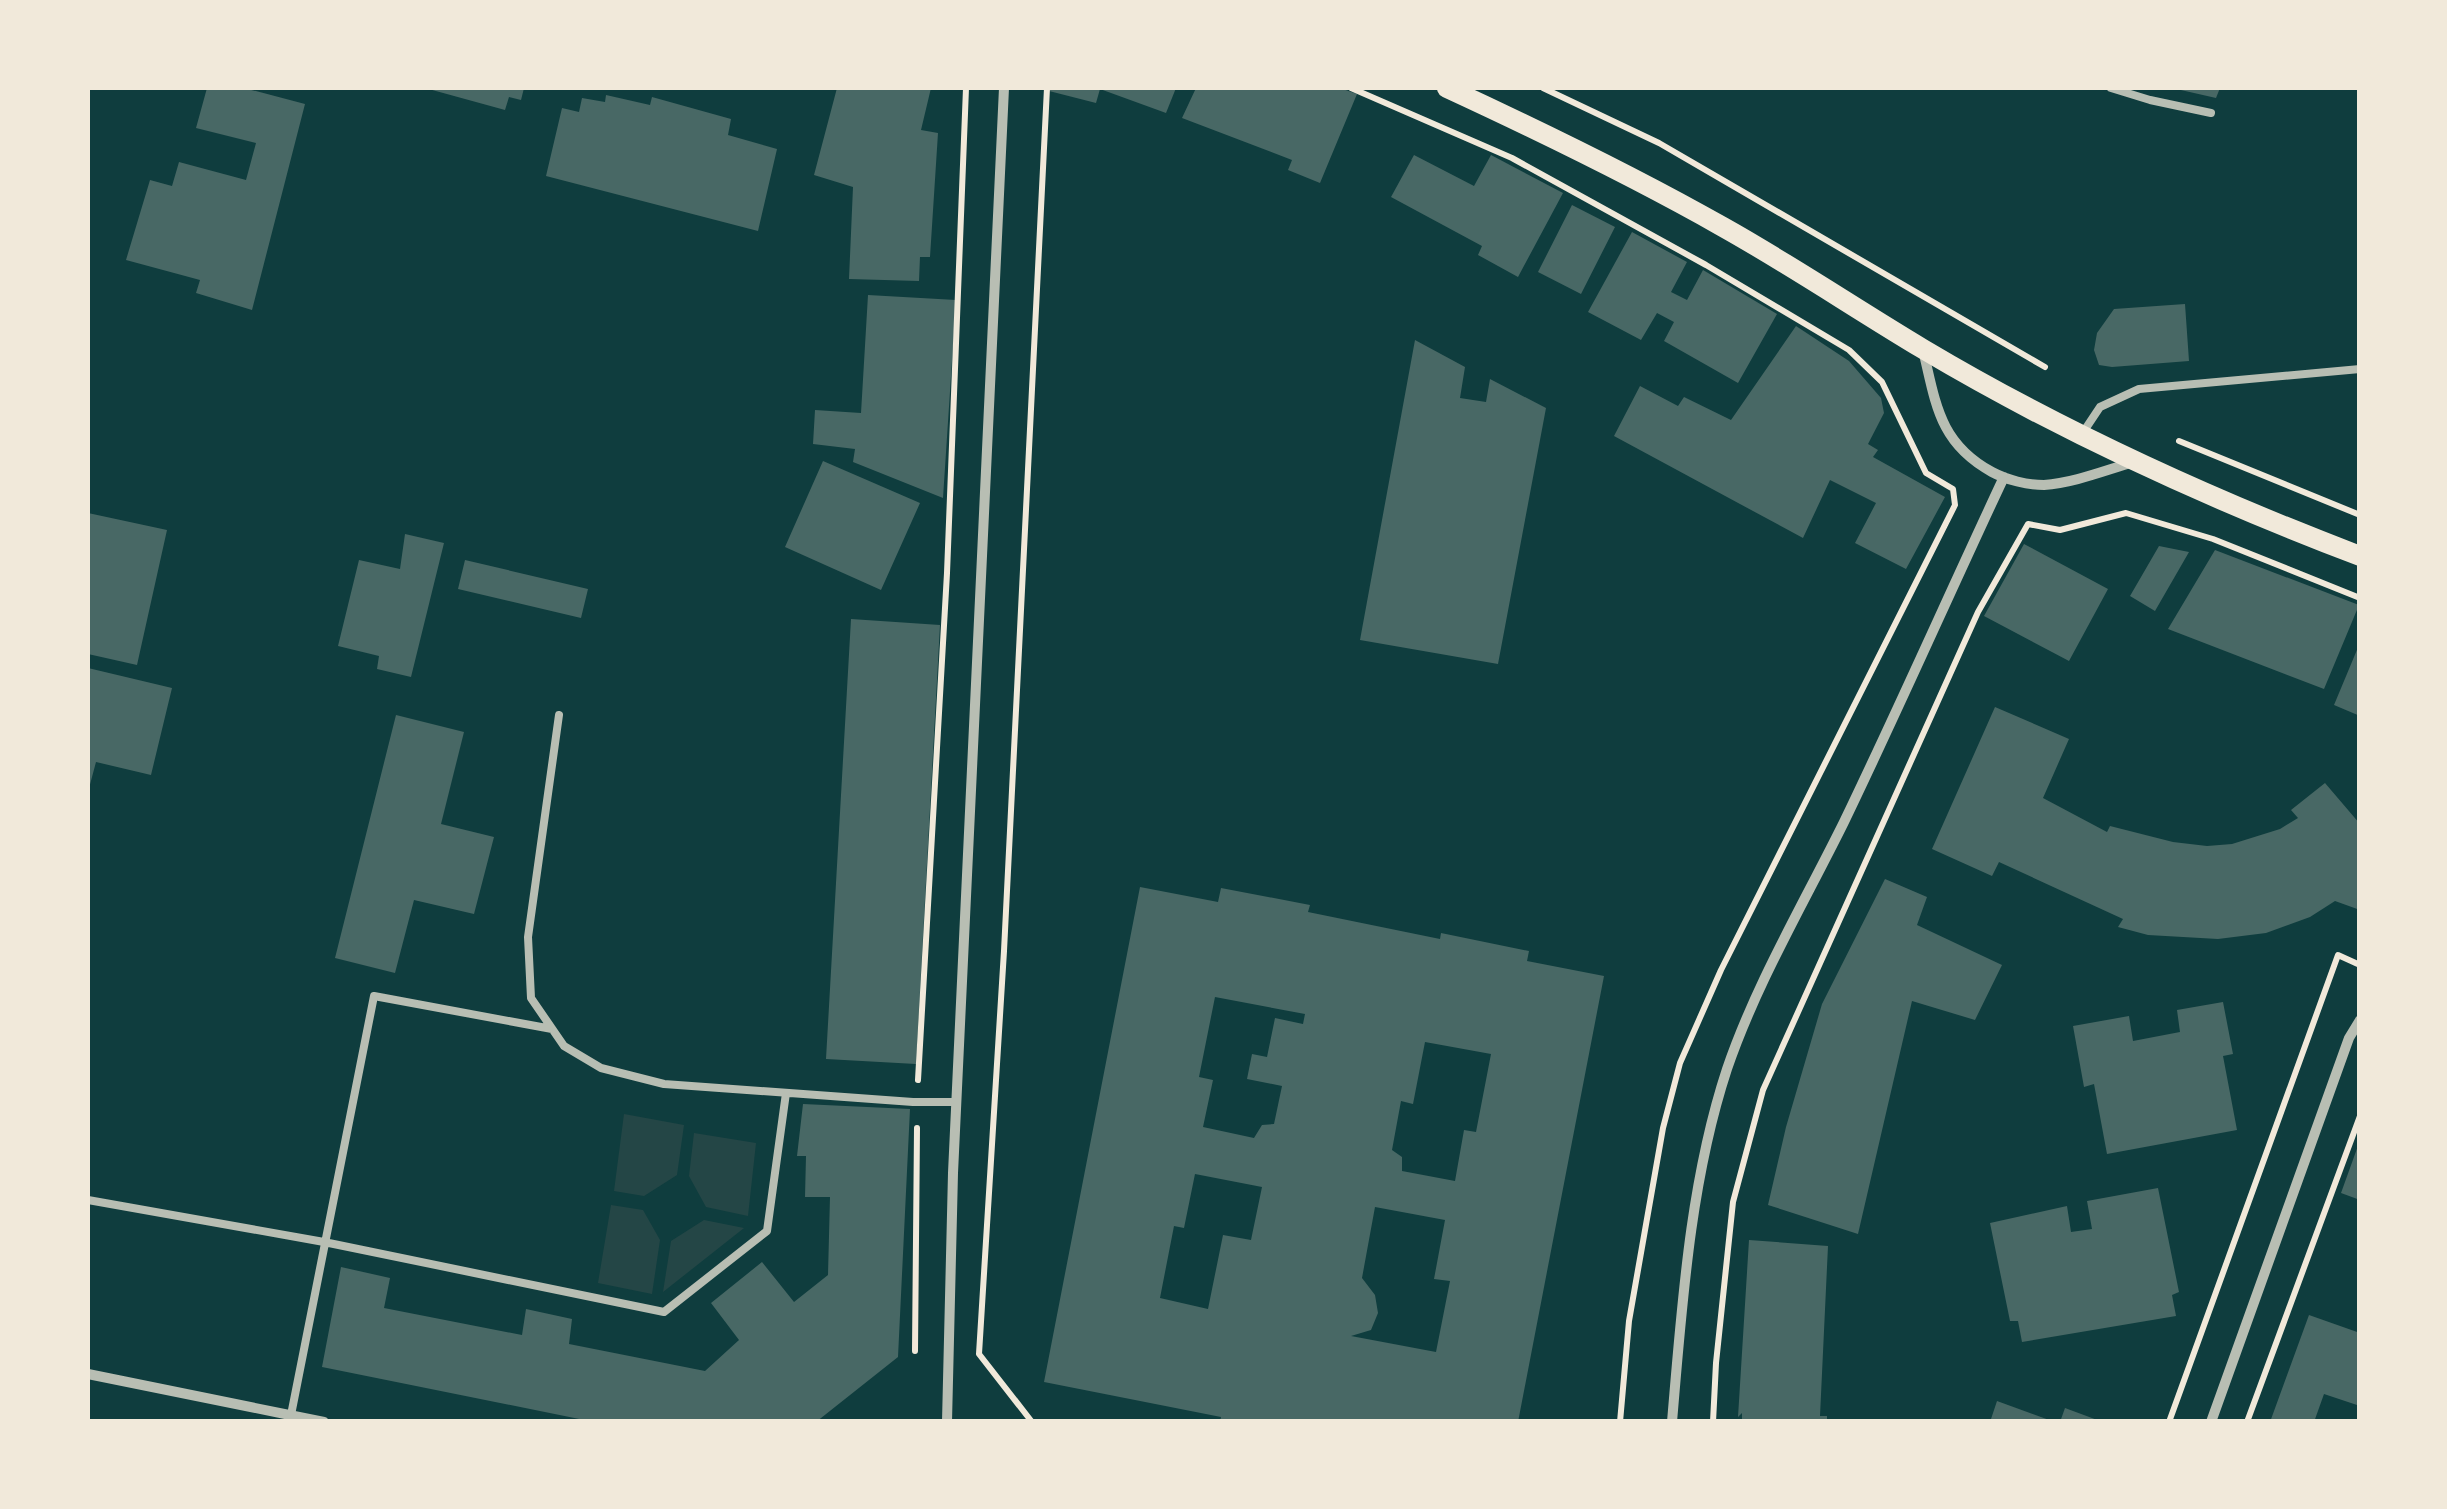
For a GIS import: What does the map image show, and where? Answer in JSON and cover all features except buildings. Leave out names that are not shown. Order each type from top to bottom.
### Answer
[{"type":"main road","points":[[1447,88],[1718,224],[1923,349],[2082,434],[2298,533],[2360,556]]},
{"type":"street","points":[[948,1422],[956,1102],[1004,88]]},
{"type":"street","points":[[1923,349],[1935,401],[1949,436],[1975,461],[2004,477],[2045,485],[2137,462]]},
{"type":"street","points":[[1672,1422],[1694,1217],[1728,1068],[2004,477]]},
{"type":"street","points":[[2211,1422],[2349,1038],[2360,1020]]},
{"type":"street","points":[[88,1374],[324,1422]]},
{"type":"lane","points":[[2111,88],[2212,113]]},
{"type":"lane","points":[[2082,434],[2100,406],[2138,389],[2360,369]]},
{"type":"lane","points":[[560,716],[528,937],[531,998],[564,1046],[602,1068],[664,1084],[956,1102]]},
{"type":"lane","points":[[290,1415],[374,996],[552,1029]]},
{"type":"lane","points":[[88,1200],[324,1242],[664,1312],[767,1230],[786,1093]]},
{"type":"path","points":[[915,1351],[917,1102],[948,554],[966,88]]},
{"type":"path","points":[[1032,1422],[979,1354],[1008,894],[1047,88]]},
{"type":"path","points":[[1352,88],[1512,158],[1706,264],[1849,350],[1882,382],[1926,473],[1954,490],[1955,506],[1721,970],[1680,1063],[1663,1128],[1632,1302],[1620,1422]]},
{"type":"path","points":[[1543,88],[1659,143],[2044,367]]},
{"type":"path","points":[[2179,441],[2360,516]]},
{"type":"path","points":[[1713,1422],[1732,1202],[1763,1090],[1978,612],[2028,524],[2060,530],[2126,513],[2213,539],[2360,598]]},
{"type":"path","points":[[2169,1422],[2338,955],[2360,965]]},
{"type":"path","points":[[2247,1422],[2360,1116]]},
{"type":"shaded area","points":[[624,1114],[684,1125],[677,1175],[644,1196],[614,1191]]},
{"type":"shaded area","points":[[694,1133],[756,1143],[748,1216],[706,1207],[689,1176]]},
{"type":"shaded area","points":[[611,1205],[643,1210],[660,1240],[652,1294],[598,1283]]},
{"type":"shaded area","points":[[704,1220],[744,1228],[663,1292],[671,1241]]}]
